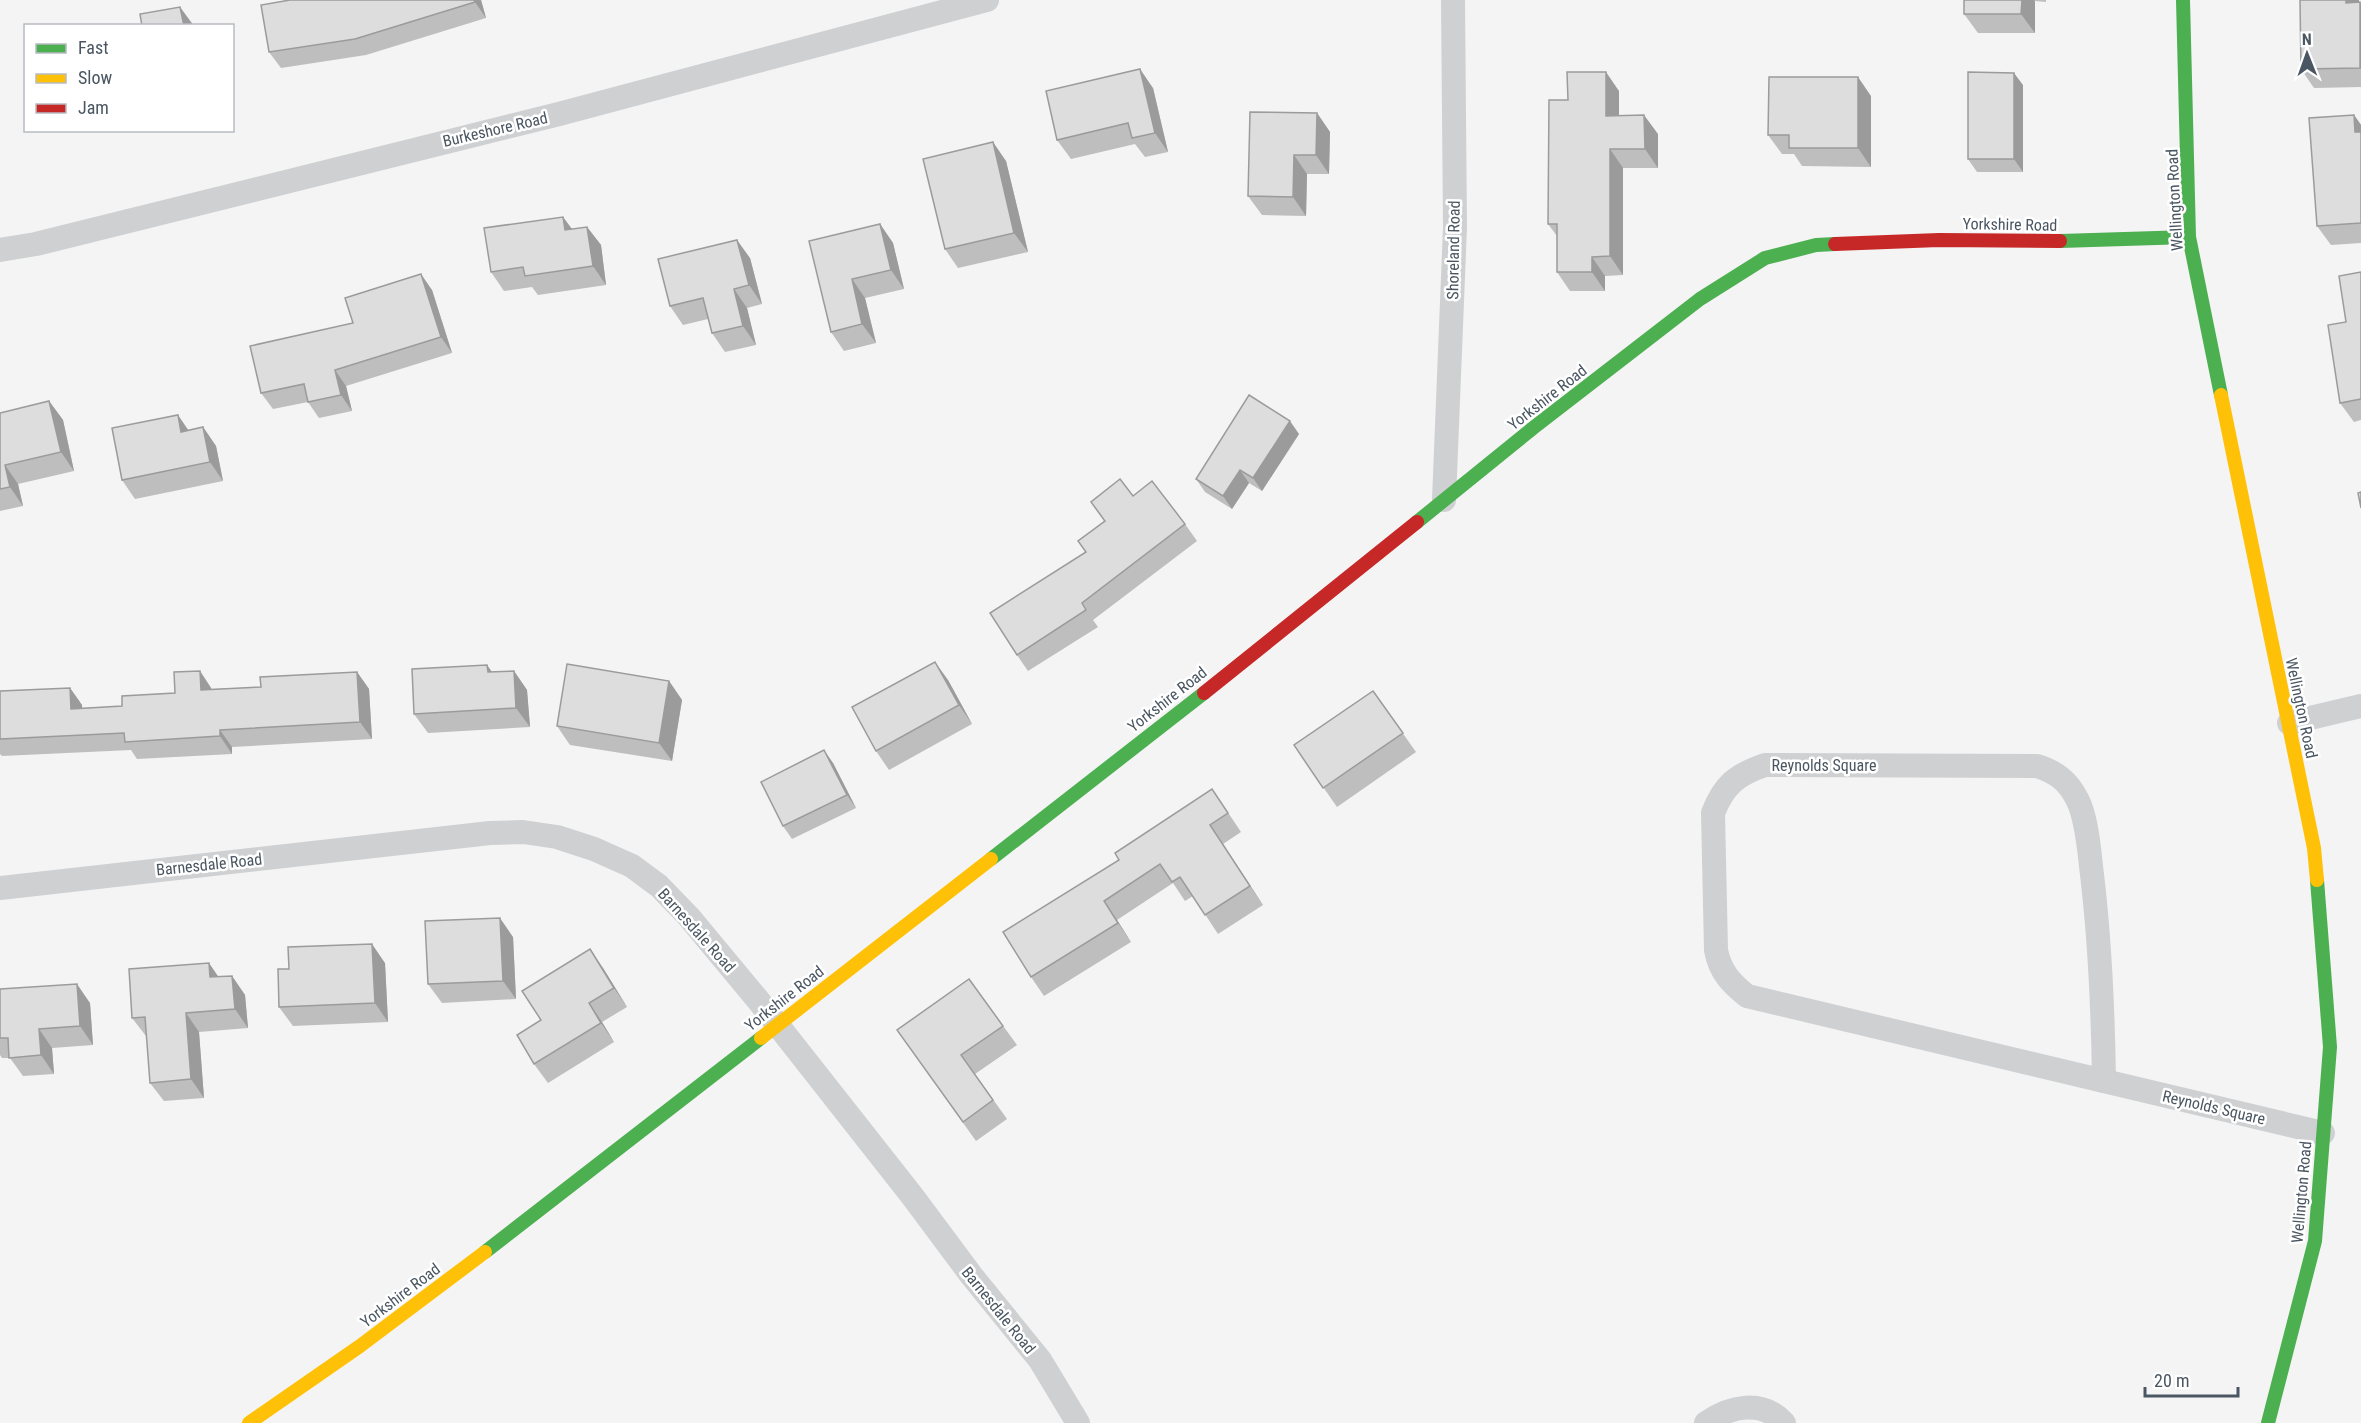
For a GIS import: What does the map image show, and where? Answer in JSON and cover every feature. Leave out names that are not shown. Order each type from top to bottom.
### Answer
[{"type":"street","name":"Burkeshore Road","points":[[0,250],[36,244],[559,114],[952,5],[987,0]]},
{"type":"street","name":"Shoreland Road","points":[[1444,500],[1455,227],[1453,0]]},
{"type":"street","name":"Wellington Road","points":[[2183,0],[2189,237],[2314,848],[2330,1047],[2315,1241],[2268,1423]]},
{"type":"street","name":"Yorkshire Road","points":[[249,1423],[360,1346],[487,1251],[1204,693],[1444,500],[1700,299],[1765,258],[1816,245],[1939,240],[2040,242],[2189,237]]},
{"type":"street","points":[[2289,723],[2361,706]]},
{"type":"street","name":"Reynolds Square","points":[[2104,1081],[2103,994],[2098,923],[2088,847],[2079,801],[2068,783],[2054,771],[2037,766],[1765,765],[1746,771],[1730,782],[1720,796],[1713,813],[1716,951],[1718,962],[1729,981],[1747,996],[2104,1081],[2323,1133]]},
{"type":"street","name":"Barnesdale Road","points":[[0,888],[490,833],[524,832],[557,837],[594,849],[632,866],[658,885],[689,917],[777,1024],[913,1197],[971,1275],[1040,1360],[1078,1423]]},
{"type":"street","points":[[1706,1423],[1727,1410],[1755,1406],[1778,1416],[1784,1423]]},
{"type":"building","points":[[290,0],[474,0],[475,2],[355,39],[269,52],[261,5]]},
{"type":"building","points":[[1964,0],[2022,0],[2021,14],[1964,14]]},
{"type":"building","points":[[2300,0],[2360,2],[2360,68],[2301,69]]},
{"type":"building","points":[[180,7],[184,24],[142,24],[140,14]]},
{"type":"building","points":[[1140,69],[1155,133],[1132,138],[1128,123],[1057,140],[1046,91]]},
{"type":"building","points":[[1567,72],[1606,72],[1606,116],[1644,115],[1645,149],[1610,149],[1610,256],[1592,257],[1592,272],[1557,272],[1557,224],[1548,224],[1549,100],[1568,100]]},
{"type":"building","points":[[1968,72],[2014,73],[2014,159],[1968,159]]},
{"type":"building","points":[[1769,77],[1858,77],[1858,148],[1789,148],[1789,135],[1768,135]]},
{"type":"building","points":[[1250,112],[1317,113],[1316,155],[1294,155],[1293,197],[1248,196]]},
{"type":"building","points":[[2354,115],[2355,132],[2361,132],[2361,223],[2317,226],[2309,118]]},
{"type":"building","points":[[993,142],[1014,233],[945,249],[923,159]]},
{"type":"building","points":[[563,217],[565,230],[587,227],[593,266],[525,276],[523,267],[491,272],[484,228]]},
{"type":"building","points":[[880,224],[891,270],[852,279],[862,324],[831,332],[809,241]]},
{"type":"building","points":[[737,240],[749,285],[734,289],[743,326],[712,333],[703,298],[670,306],[658,259]]},
{"type":"building","points":[[2361,272],[2361,399],[2340,403],[2328,325],[2346,322],[2339,276]]},
{"type":"building","points":[[421,274],[441,337],[335,370],[341,395],[308,402],[304,384],[261,393],[250,346],[353,323],[345,298]]},
{"type":"building","points":[[1249,395],[1290,421],[1253,478],[1240,470],[1223,496],[1196,479]]},
{"type":"building","points":[[49,401],[61,452],[5,465],[10,487],[0,489],[0,413]]},
{"type":"building","points":[[178,415],[181,432],[203,427],[210,462],[122,480],[112,428]]},
{"type":"building","points":[[1120,479],[1133,496],[1152,481],[1185,524],[1082,603],[1086,610],[1017,655],[990,613],[1086,552],[1078,541],[1105,521],[1091,502]]},
{"type":"building","points":[[2361,492],[2361,508],[2358,493]]},
{"type":"building","points":[[935,662],[959,705],[876,751],[852,707]]},
{"type":"building","points":[[567,664],[669,681],[659,743],[557,726]]},
{"type":"building","points":[[487,665],[488,672],[514,671],[516,708],[414,714],[412,669]]},
{"type":"building","points":[[200,671],[201,690],[261,687],[260,677],[357,672],[360,722],[220,730],[220,736],[125,742],[124,733],[0,739],[0,691],[70,688],[71,709],[122,706],[122,696],[175,693],[174,672]]},
{"type":"building","points":[[1373,691],[1403,733],[1323,788],[1294,745]]},
{"type":"building","points":[[824,750],[847,795],[783,826],[761,782]]},
{"type":"building","points":[[1212,789],[1228,813],[1210,825],[1250,886],[1205,915],[1180,877],[1172,882],[1160,864],[1104,901],[1118,923],[1031,977],[1003,932],[1119,860],[1115,853]]},
{"type":"building","points":[[500,918],[503,981],[428,984],[425,921]]},
{"type":"building","points":[[372,944],[375,1003],[279,1007],[278,969],[289,969],[288,947]]},
{"type":"building","points":[[590,949],[614,988],[589,1003],[601,1023],[534,1064],[517,1035],[541,1020],[522,991]]},
{"type":"building","points":[[209,963],[210,977],[232,976],[235,1009],[186,1013],[191,1079],[150,1083],[145,1017],[132,1018],[129,969]]},
{"type":"building","points":[[969,979],[1003,1026],[961,1055],[993,1100],[963,1122],[897,1030]]},
{"type":"building","points":[[77,984],[80,1026],[39,1029],[41,1055],[9,1058],[8,1038],[0,1038],[0,989]]},
{"type":"traffic: fast","points":[[2183,0],[2189,237],[2221,395]]},
{"type":"traffic: fast","points":[[2060,241],[2189,237]]},
{"type":"traffic: fast","points":[[1417,522],[1533,428],[1700,299],[1765,258],[1816,245],[1835,244]]},
{"type":"traffic: fast","points":[[991,859],[1204,693]]},
{"type":"traffic: fast","points":[[2268,1423],[2315,1241],[2330,1047],[2317,880]]},
{"type":"traffic: fast","points":[[485,1252],[761,1038]]},
{"type":"traffic: slow","points":[[2221,395],[2314,848],[2317,880]]},
{"type":"traffic: slow","points":[[761,1038],[991,859]]},
{"type":"traffic: slow","points":[[249,1423],[360,1346],[485,1252]]},
{"type":"traffic: jam","points":[[1835,244],[1939,240],[2060,241]]},
{"type":"traffic: jam","points":[[1204,693],[1417,522]]}]
